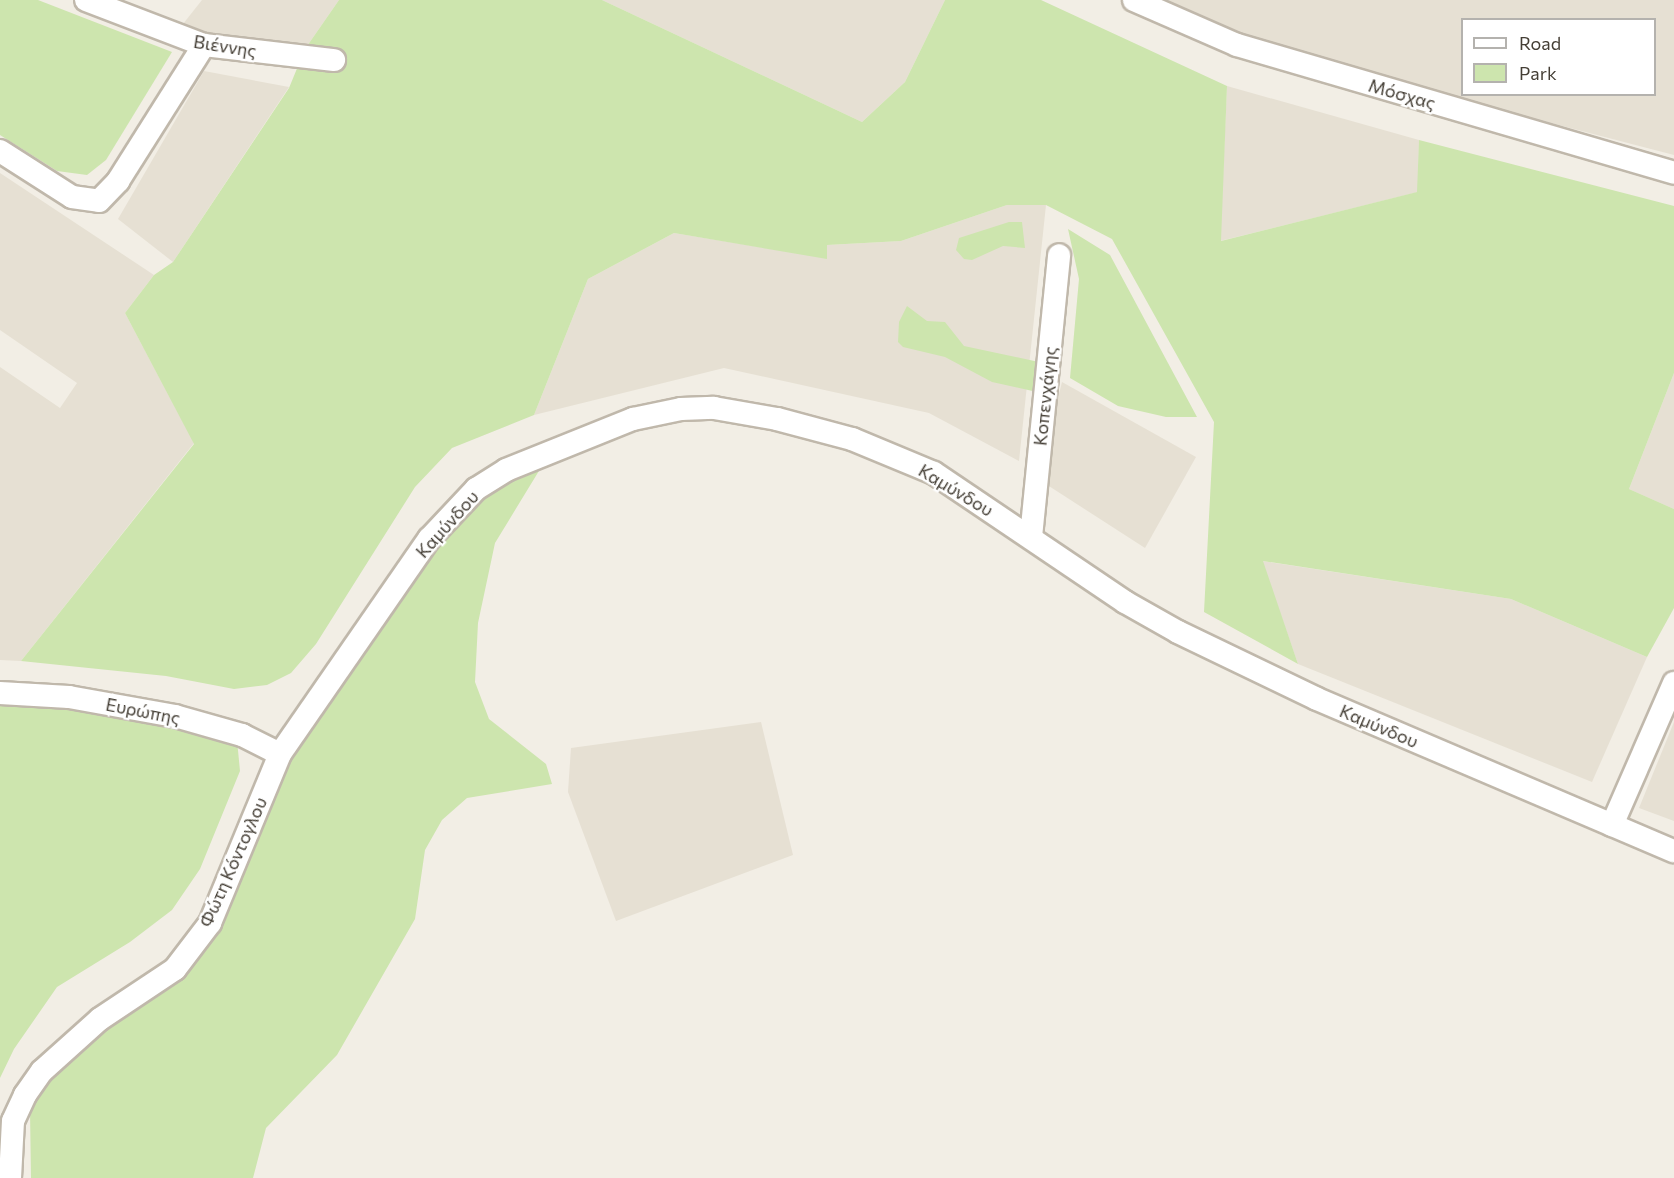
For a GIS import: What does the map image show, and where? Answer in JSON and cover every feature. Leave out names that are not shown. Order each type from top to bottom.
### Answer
[{"type":"street","name":"Βιέννης","points":[[86,0],[204,45],[334,60]]},
{"type":"street","name":"Μόσχας","points":[[1134,0],[1237,45],[1674,173]]},
{"type":"street","points":[[0,151],[72,197],[99,201],[118,181],[204,45]]},
{"type":"street","name":"Κοπενχάγης","points":[[1031,537],[1059,255]]},
{"type":"street","name":"Καμύνδου","points":[[280,754],[429,539],[476,489],[545,453],[633,419],[681,409],[714,408],[777,419],[852,439],[934,473],[1125,602],[1178,632],[1317,699],[1674,851]]},
{"type":"street","points":[[1612,825],[1674,682]]},
{"type":"street","name":"Ευρώπης","points":[[0,693],[69,698],[175,716],[242,735],[280,754]]},
{"type":"street","name":"Φώτη Κόντογλου","points":[[10,1178],[14,1121],[42,1071],[100,1019],[175,969],[210,923],[280,754]]},
{"type":"shaded area","points":[[202,0],[339,0],[305,49],[179,29]]},
{"type":"shaded area","points":[[602,0],[945,0],[905,82],[862,122]]},
{"type":"shaded area","points":[[1154,0],[1674,0],[1674,155],[1248,44]]},
{"type":"shaded area","points":[[204,71],[289,87],[173,262],[118,219]]},
{"type":"shaded area","points":[[1227,86],[1419,140],[1418,192],[1220,241]]},
{"type":"shaded area","points":[[0,173],[154,275],[125,313],[194,443],[21,661],[0,660],[0,367],[60,408],[77,383],[0,330]]},
{"type":"shaded area","points":[[1007,205],[1046,205],[1019,461],[929,413],[724,368],[534,415],[588,279],[674,233],[827,258],[827,245],[901,241]]},
{"type":"shaded area","points":[[1674,373],[1674,509],[1629,489]]},
{"type":"shaded area","points":[[1062,382],[1196,457],[1145,548],[1038,479]]},
{"type":"shaded area","points":[[1262,561],[1511,599],[1647,657],[1592,782],[1298,664]]},
{"type":"shaded area","points":[[761,722],[793,855],[616,921],[568,792],[571,748]]},
{"type":"shaded area","points":[[1674,722],[1674,821],[1639,808]]},
{"type":"green space","points":[[0,0],[38,0],[172,52],[106,160],[87,175],[57,171],[0,135]]},
{"type":"green space","points":[[339,0],[602,0],[862,122],[905,82],[945,0],[1041,0],[1227,86],[1221,241],[1417,192],[1419,140],[1674,206],[1674,373],[1629,489],[1674,509],[1674,608],[1647,657],[1511,599],[1263,561],[1298,664],[1204,612],[1214,422],[1112,239],[1046,205],[1007,205],[901,241],[827,245],[827,259],[674,233],[588,279],[534,415],[452,448],[415,487],[316,644],[291,673],[267,685],[234,689],[166,676],[21,661],[194,444],[125,313],[154,275],[173,262],[289,88],[305,49]]},
{"type":"green space","points":[[1009,222],[1022,222],[1025,248],[1003,246],[972,260],[964,259],[956,250],[959,238]]},
{"type":"green space","points":[[1068,229],[1110,255],[1197,417],[1166,417],[1118,406],[1070,378],[1079,279]]},
{"type":"green space","points":[[907,306],[927,321],[945,322],[964,346],[1039,362],[1037,392],[992,382],[945,357],[903,347],[898,342],[899,322]]},
{"type":"green space","points":[[548,439],[545,461],[495,543],[478,623],[475,682],[489,719],[546,764],[552,784],[467,798],[442,820],[425,850],[415,919],[337,1055],[266,1128],[253,1178],[31,1178],[30,1111],[50,1061],[194,955],[315,704],[479,479]]},
{"type":"green space","points":[[0,691],[159,701],[224,720],[237,740],[240,771],[200,869],[172,910],[130,942],[57,987],[14,1049],[0,1078]]}]
